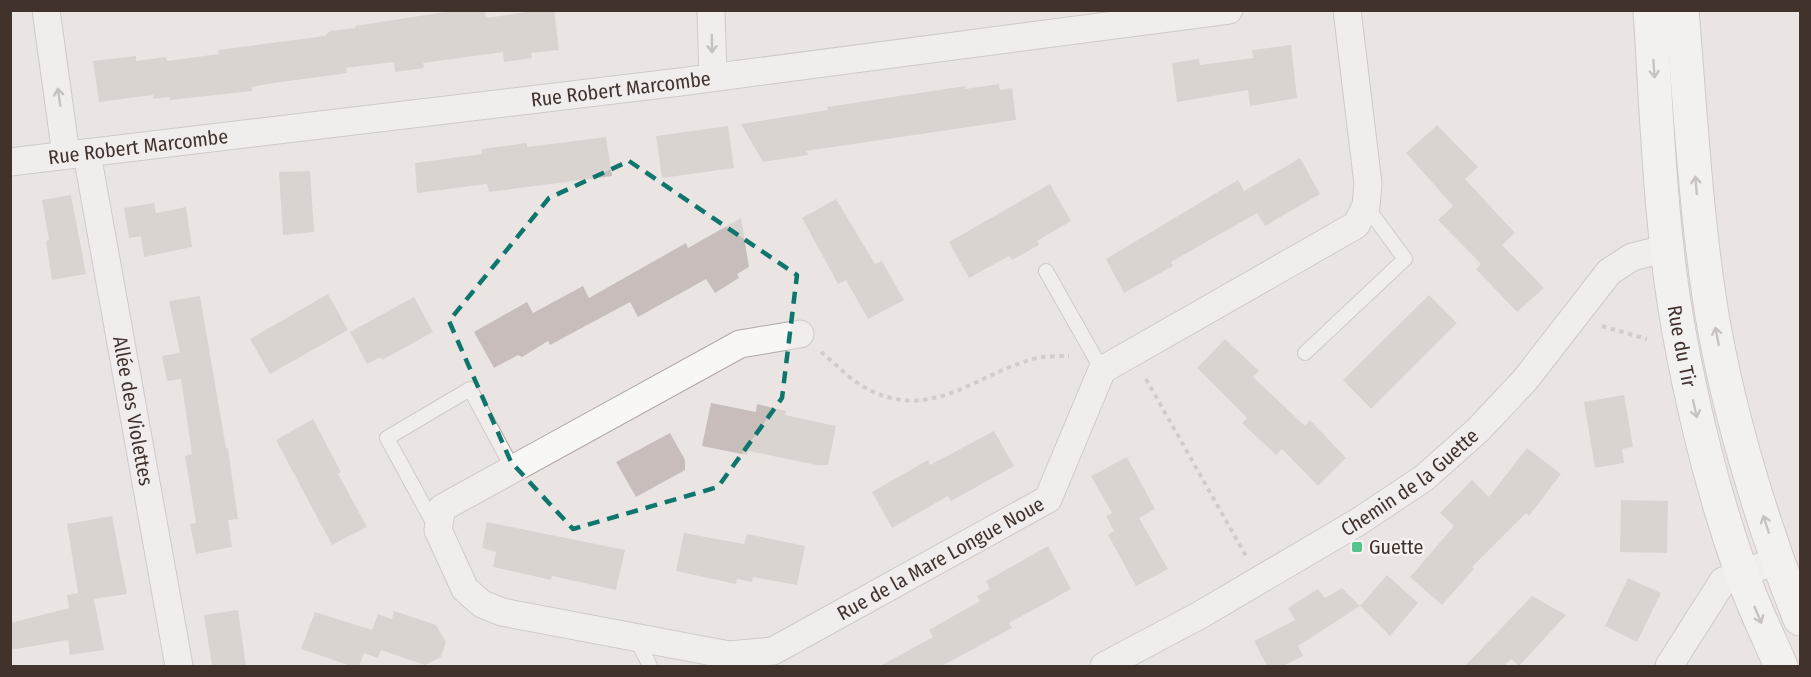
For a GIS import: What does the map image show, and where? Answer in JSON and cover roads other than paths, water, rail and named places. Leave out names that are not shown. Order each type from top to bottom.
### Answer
[{"type":"main road","name":"Rue du Tir","points":[[1650,10],[1660,165],[1678,330],[1707,458],[1742,573],[1759,619],[1781,666]]},
{"type":"main road","name":"Rue du Tir","points":[[1682,10],[1697,192],[1709,297],[1721,362],[1741,440],[1778,560],[1800,619]]},
{"type":"street","name":"Allée des Violettes","points":[[46,10],[179,666]]},
{"type":"street","points":[[711,10],[713,77]]},
{"type":"street","name":"Rue Robert Marcombe","points":[[10,162],[713,77],[1114,18],[1229,10]]},
{"type":"street","points":[[1098,362],[1132,354],[1356,225],[1366,206],[1368,183],[1347,10]]},
{"type":"street","name":"Chemin de la Guette","points":[[1104,666],[1200,615],[1392,500],[1452,455],[1478,430],[1525,380],[1609,273],[1632,257],[1668,248]]},
{"type":"street","points":[[438,531],[442,508],[740,344],[800,334]]},
{"type":"street","name":"Rue de la Mare Longue Noue","points":[[438,531],[465,589],[482,604],[502,612],[729,655],[765,659],[1048,499],[1098,362]]},
{"type":"street","points":[[1669,666],[1723,581],[1778,560]]},
{"type":"lane","points":[[1305,353],[1404,259],[1366,206]]},
{"type":"lane","points":[[1046,271],[1098,362]]},
{"type":"lane","name":"Rue de la Mare Longue Noue","points":[[438,531],[387,438],[470,389],[513,469]]},
{"type":"lane","points":[[636,638],[650,666]]},
{"type":"place","name":"Guette","points":[[1357,547]]}]
